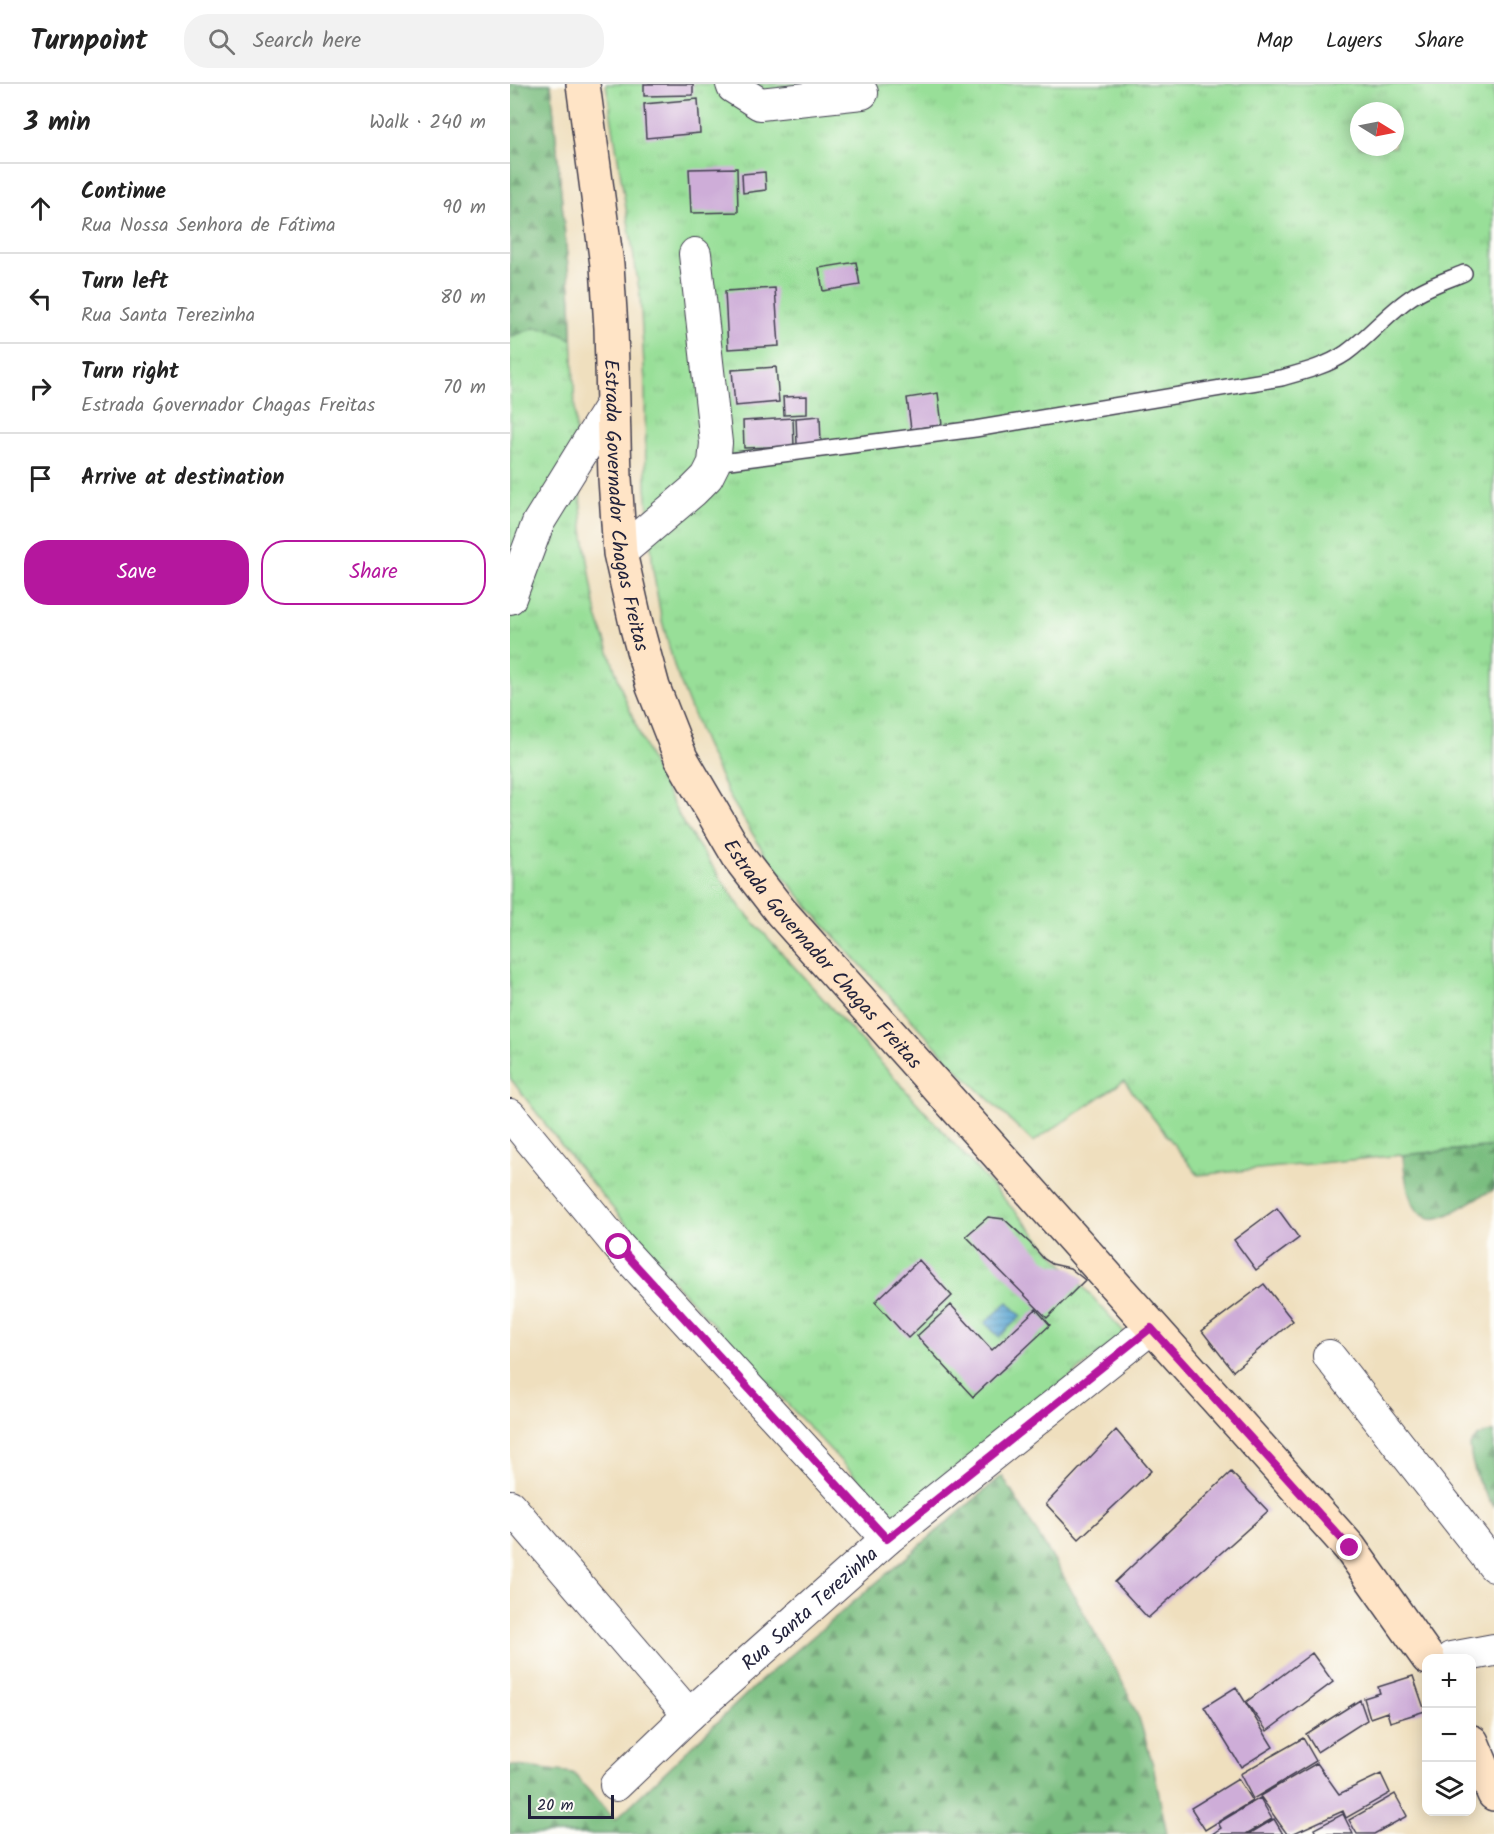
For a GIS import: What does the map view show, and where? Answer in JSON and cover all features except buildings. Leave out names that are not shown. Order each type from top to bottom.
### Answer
[{"type":"main road","name":"Estrada Governador Chagas Freitas","points":[[582,84],[607,265],[620,552],[653,687],[681,758],[740,859],[781,912],[1350,1548],[1424,1654]]},
{"type":"main road","points":[[1476,1751],[1494,1794]]},
{"type":"street","points":[[732,84],[760,104],[862,93]]},
{"type":"street","points":[[620,552],[693,491],[707,477],[714,463],[716,443],[694,254]]},
{"type":"street","points":[[510,598],[538,523],[614,402]]},
{"type":"street","points":[[510,1115],[619,1247],[887,1539]]},
{"type":"street","name":"Rua Santa Terezinha","points":[[616,1785],[689,1715],[887,1539],[1151,1328]]},
{"type":"street","points":[[1329,1356],[1494,1566]]},
{"type":"street","points":[[510,1506],[689,1715]]},
{"type":"street","points":[[1475,1654],[1494,1650]]},
{"type":"lane","points":[[714,463],[975,429],[1281,378],[1321,366],[1344,354],[1366,337],[1392,310],[1415,294],[1464,273]]},
{"type":"green space","points":[[510,84],[551,84],[571,301],[576,440],[583,530],[597,616],[624,696],[653,766],[684,825],[741,908],[1125,1333],[894,1518],[681,1290],[576,1164],[510,1078]]},
{"type":"green space","points":[[510,84],[551,84],[571,301],[572,339],[549,329],[534,328],[510,337]]},
{"type":"green space","points":[[606,84],[1494,84],[1494,1146],[1198,1175],[1124,1081],[1033,1142],[954,1066],[824,925],[767,857],[729,796],[704,742],[675,669],[661,617],[653,570],[646,487],[645,384],[640,295]]},
{"type":"green space","points":[[1494,1147],[1494,1190],[1449,1214],[1436,1218],[1426,1217],[1418,1211],[1408,1190],[1403,1155]]},
{"type":"green space","points":[[1494,1432],[1494,1506],[1477,1478],[1470,1446],[1480,1436]]},
{"type":"green space","points":[[1002,1476],[1061,1572],[1125,1687],[1140,1721],[1153,1765],[1167,1834],[510,1834],[510,1765],[573,1773],[615,1820],[757,1684]]},
{"type":"water","points":[[1008,1302],[1021,1316],[999,1337],[985,1323]]},
{"type":"route","points":[[619,1247],[887,1539],[1151,1328],[1350,1548]]}]
